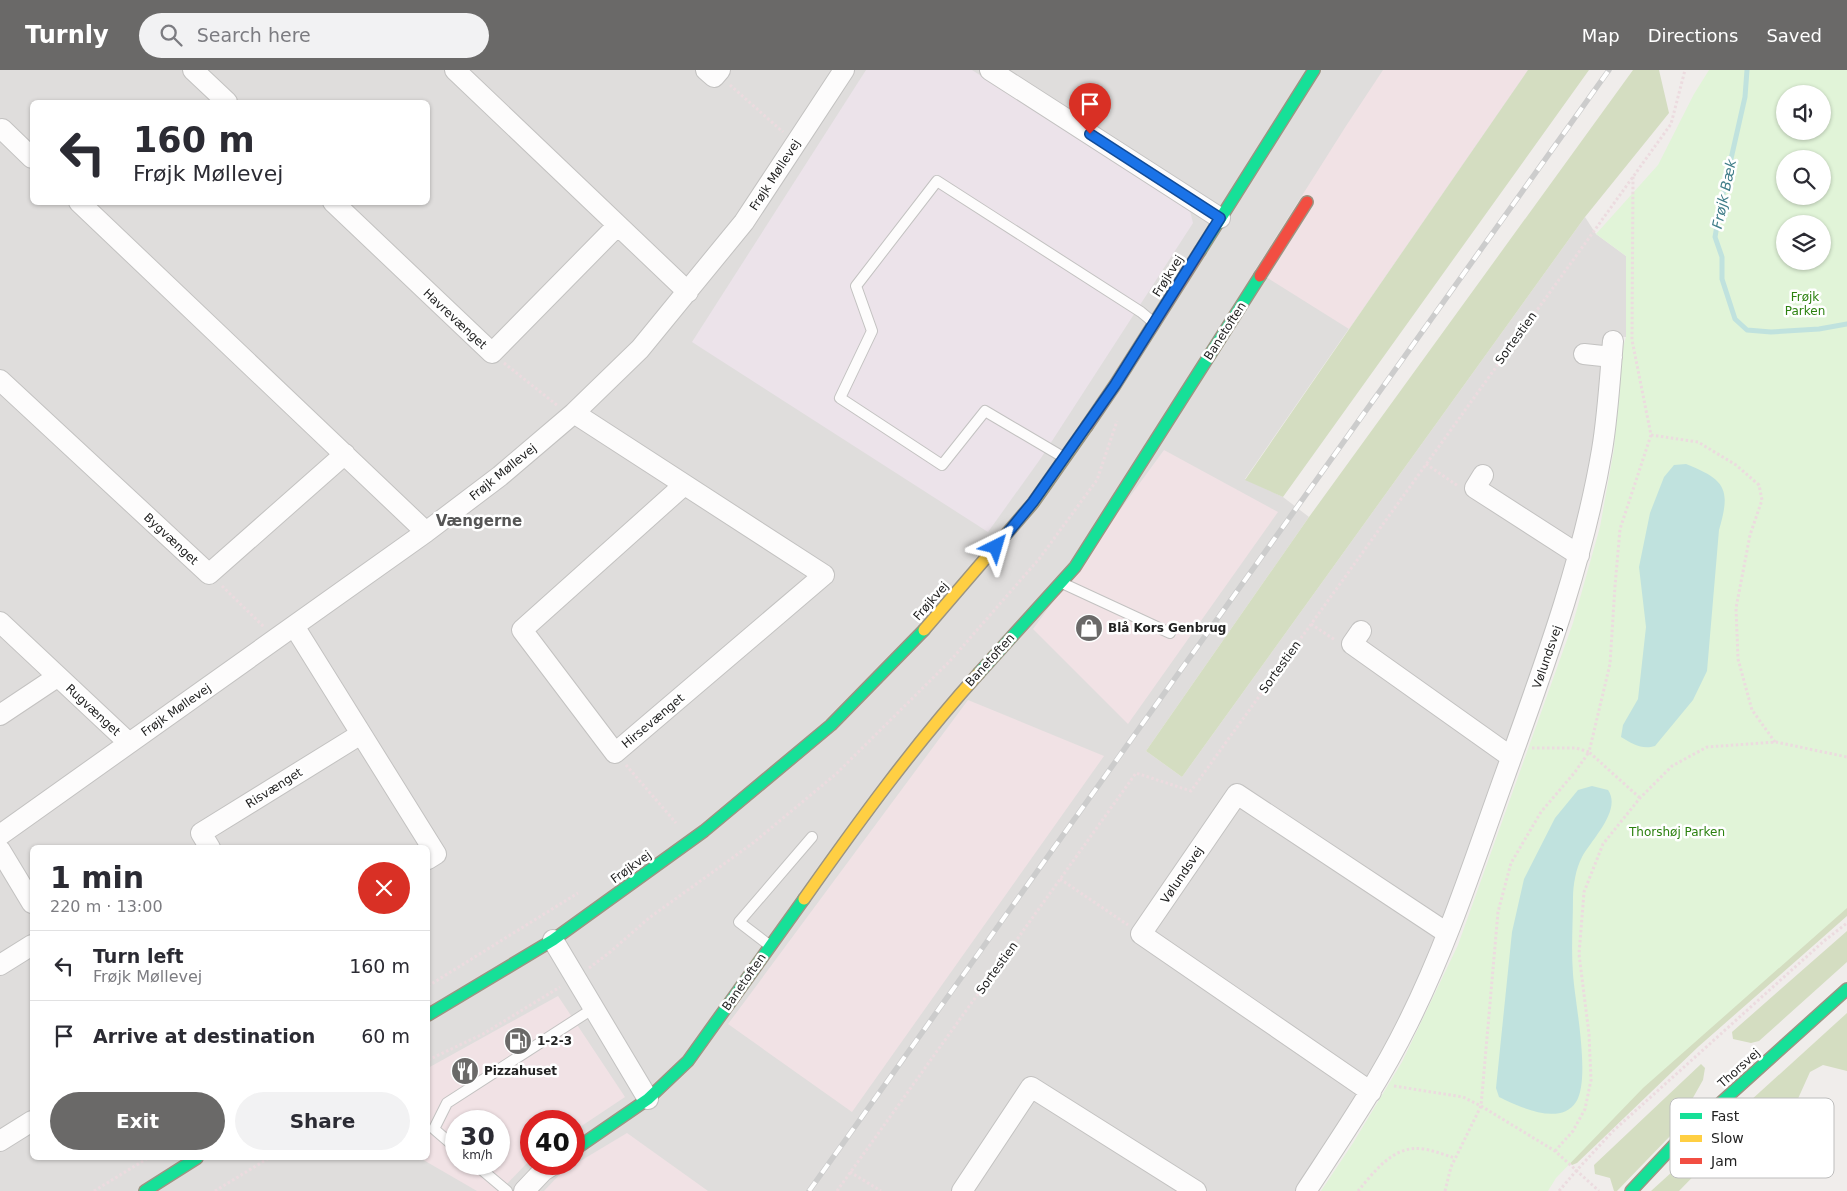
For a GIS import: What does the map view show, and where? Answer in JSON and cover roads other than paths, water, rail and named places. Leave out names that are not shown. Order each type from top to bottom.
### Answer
[{"type":"street","points":[[193,70],[225,100]]},
{"type":"street","points":[[455,70],[688,292]]},
{"type":"street","name":"Frøjk Møllevej","points":[[0,835],[426,532],[500,476],[574,413],[640,348],[744,222],[844,70]]},
{"type":"street","points":[[990,70],[1220,218]]},
{"type":"street","name":"Frøjkvej","points":[[430,1013],[553,940],[704,831],[831,725],[933,621],[1033,502],[1115,385],[1314,70]]},
{"type":"street","points":[[0,131],[2,128],[30,156]]},
{"type":"street","name":"Banetoften","points":[[585,1142],[648,1099],[688,1061],[864,814],[936,721],[1075,567],[1307,202]]},
{"type":"street","points":[[82,205],[426,532]]},
{"type":"street","name":"Havrevænget","points":[[336,205],[492,354],[617,226]]},
{"type":"street","name":"Vølundsvej","points":[[1306,1191],[1373,1088],[1409,1022],[1448,934],[1557,629],[1578,555],[1602,449],[1612,349],[1584,354]]},
{"type":"street","name":"Bygvænget","points":[[0,380],[209,574],[345,454]]},
{"type":"street","name":"Hirsevænget","points":[[574,413],[824,575],[615,753],[522,630],[684,485]]},
{"type":"street","points":[[1479,482],[1578,555]]},
{"type":"street","name":"Rugvænget","points":[[0,622],[128,744]]},
{"type":"street","points":[[294,626],[436,854],[430,858]]},
{"type":"street","points":[[1356,638],[1511,757]]},
{"type":"street","name":"Rugvænget","points":[[0,715],[57,677]]},
{"type":"street","name":"Risvænget","points":[[208,845],[201,833],[361,734]]},
{"type":"street","name":"Vølundsvej","points":[[1373,1088],[1141,934],[1237,794],[1448,934]]},
{"type":"street","points":[[0,850],[30,900]]},
{"type":"street","points":[[553,940],[648,1099]]},
{"type":"street","points":[[0,965],[30,946]]},
{"type":"street","name":"Thorsvej","points":[[1726,1098],[1847,989]]},
{"type":"street","points":[[962,1191],[1030,1087],[1196,1191]]},
{"type":"street","points":[[0,1141],[30,1122]]},
{"type":"street","name":"Thorsvej","points":[[1630,1191],[1670,1149]]},
{"type":"street","points":[[145,1191],[193,1160]]},
{"type":"street","points":[[524,1191],[539,1175]]},
{"type":"lane","points":[[1064,458],[985,411],[942,465],[840,398],[872,331],[856,286],[937,181],[1141,312],[1154,323]]},
{"type":"lane","points":[[1061,582],[1170,633]]},
{"type":"lane","points":[[770,946],[739,922],[812,837]]},
{"type":"lane","points":[[445,1138],[434,1129],[447,1103],[594,1008]]},
{"type":"lane","points":[[488,1175],[507,1191]]},
{"type":"water","points":[[1686,464],[1710,475],[1722,488],[1724,495],[1725,505],[1719,530],[1707,671],[1693,700],[1655,746],[1642,747],[1621,737],[1623,725],[1638,699],[1646,627],[1639,567],[1650,513],[1664,477],[1674,465]]},
{"type":"water","points":[[1592,786],[1608,790],[1611,806],[1604,824],[1580,861],[1574,887],[1572,964],[1581,1040],[1582,1076],[1576,1102],[1569,1109],[1560,1113],[1550,1114],[1527,1109],[1499,1097],[1496,1088],[1512,932],[1524,879],[1555,818],[1578,790]]},
{"type":"waterway","name":"Frøjk Bæk","points":[[1747,70],[1745,97],[1715,237],[1722,257],[1722,279],[1735,319],[1747,330],[1771,332],[1819,329],[1847,324]]},
{"type":"railway","points":[[809,1191],[1609,70]]},
{"type":"place","name":"Blå Kors Genbrug","points":[[1089,628]]},
{"type":"place","name":"1-2-3","points":[[518,1041]]},
{"type":"place","name":"Pizzahuset","points":[[465,1071]]},
{"type":"district","name":"Vængerne","points":[[479,521]]},
{"type":"park label","name":"Frøjk Parken","points":[[1805,304]]},
{"type":"park label","name":"Thorshøj Parken","points":[[1677,832]]}]
